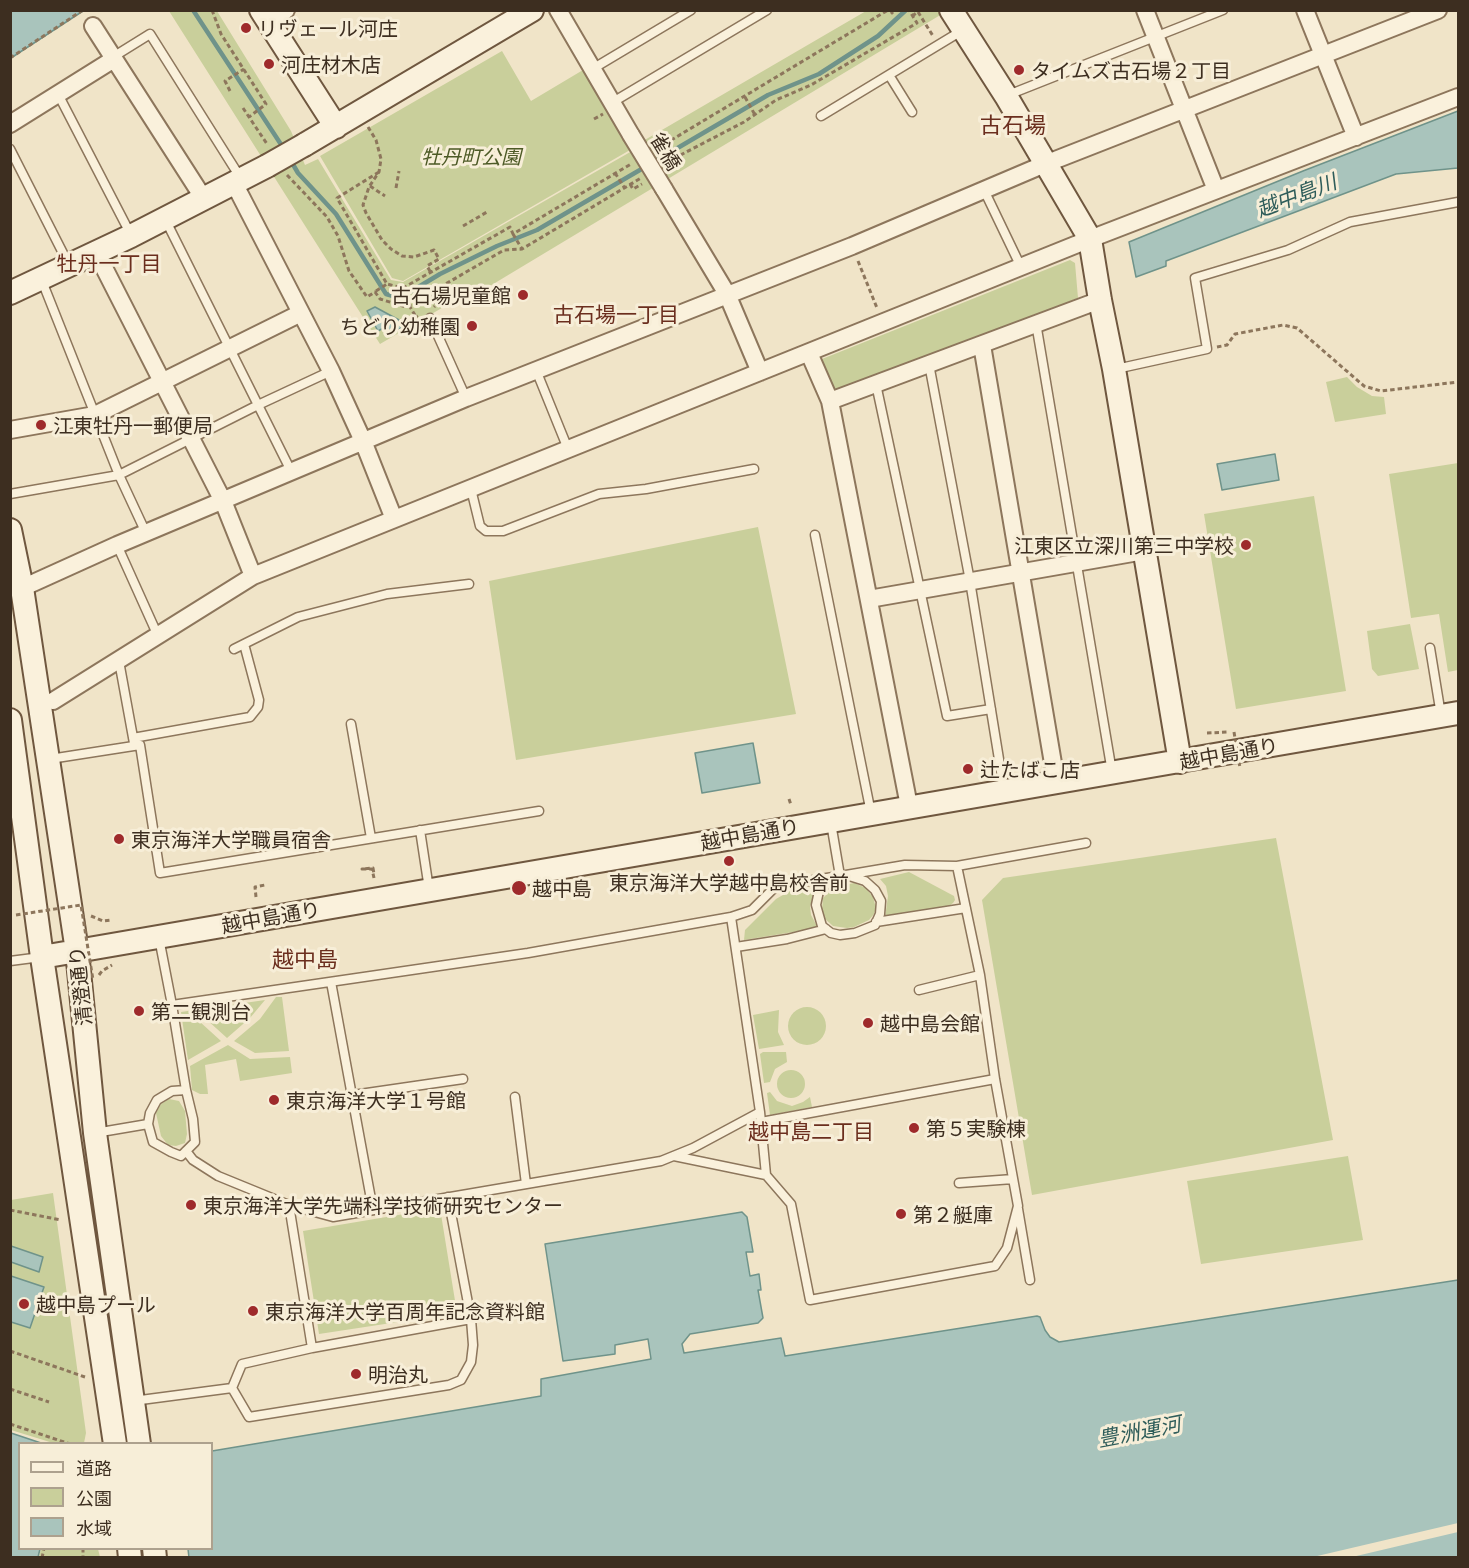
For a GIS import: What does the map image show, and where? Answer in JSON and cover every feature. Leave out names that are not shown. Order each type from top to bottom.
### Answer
[{"type":"street","points":[[10,293],[131,236],[267,166],[532,10]]},
{"type":"street","name":"雀橋","points":[[558,10],[727,294],[760,372]]},
{"type":"street","points":[[1145,10],[1216,190]]},
{"type":"street","points":[[1305,10],[1356,137]]},
{"type":"street","points":[[22,588],[117,545],[466,398],[852,246],[1045,164],[1438,10]]},
{"type":"street","points":[[272,14],[336,127]]},
{"type":"street","points":[[956,19],[1006,96],[1090,239],[1180,762]]},
{"type":"street","points":[[93,26],[204,199]]},
{"type":"street","points":[[10,124],[113,58]]},
{"type":"street","points":[[11,728],[253,576],[1090,239],[1458,97]]},
{"type":"street","points":[[238,181],[331,371],[363,441],[394,519]]},
{"type":"street","points":[[96,252],[223,501],[253,576]]},
{"type":"street","points":[[830,401],[1100,300]]},
{"type":"street","points":[[10,430],[95,415],[301,313]]},
{"type":"street","points":[[982,345],[1056,781]]},
{"type":"street","points":[[809,352],[830,401],[909,806]]},
{"type":"street","name":"清澄通り","points":[[10,530],[46,707],[47,760],[77,951],[95,1133],[139,1442]]},
{"type":"street","points":[[869,599],[1144,551]]},
{"type":"street","name":"越中島通り","points":[[42,957],[1450,714]]},
{"type":"street","name":"清澄通り","points":[[11,728],[42,957],[115,1442]]},
{"type":"lane","points":[[594,68],[691,10]]},
{"type":"lane","points":[[613,102],[767,10]]},
{"type":"lane","points":[[1006,96],[1223,10]]},
{"type":"lane","points":[[821,116],[889,75],[956,19]]},
{"type":"lane","points":[[113,58],[150,34],[238,181]]},
{"type":"lane","points":[[889,75],[912,112]]},
{"type":"lane","points":[[58,94],[131,236]]},
{"type":"lane","points":[[10,150],[69,266]]},
{"type":"lane","points":[[984,190],[1021,267]]},
{"type":"lane","points":[[1114,369],[1207,349],[1195,278],[1288,250],[1350,222],[1458,202]]},
{"type":"lane","points":[[165,218],[291,471]]},
{"type":"lane","points":[[41,279],[119,475],[146,533]]},
{"type":"lane","points":[[430,318],[466,398]]},
{"type":"lane","points":[[1036,323],[1112,772]]},
{"type":"lane","points":[[929,364],[970,581],[1004,790]]},
{"type":"lane","points":[[536,370],[568,449]]},
{"type":"lane","points":[[10,494],[119,475],[331,371]]},
{"type":"lane","points":[[876,384],[946,716],[991,709]]},
{"type":"lane","points":[[471,489],[480,526],[486,531],[503,531],[598,494],[646,489],[753,469]]},
{"type":"lane","points":[[815,535],[871,813]]},
{"type":"lane","points":[[117,545],[158,636]]},
{"type":"lane","points":[[234,649],[298,617],[387,594],[469,584]]},
{"type":"lane","points":[[47,760],[250,717],[258,707],[259,700],[244,644]]},
{"type":"lane","points":[[1430,648],[1450,714]]},
{"type":"lane","points":[[119,660],[134,742]]},
{"type":"lane","points":[[351,724],[371,838]]},
{"type":"lane","points":[[134,742],[140,745],[160,873],[539,811]]},
{"type":"lane","points":[[831,820],[843,875]]},
{"type":"lane","points":[[420,830],[429,890]]},
{"type":"lane","points":[[172,1005],[528,953],[731,917],[752,910],[776,886],[905,865],[957,866],[1086,843]]},
{"type":"lane","points":[[957,866],[980,975],[995,1079],[1030,1280]]},
{"type":"lane","points":[[843,875],[865,881],[875,890],[881,901],[880,914],[875,925],[863,931],[849,934],[831,933],[822,926],[816,905],[819,891],[843,875]]},
{"type":"lane","points":[[876,922],[966,908]]},
{"type":"lane","points":[[731,917],[760,1112],[766,1175],[791,1204],[810,1300],[995,1266],[1007,1248],[1018,1206]]},
{"type":"lane","points":[[736,947],[787,939],[826,929]]},
{"type":"lane","points":[[159,937],[186,1090],[194,1119],[195,1142],[181,1156],[153,1142],[148,1124],[150,1113],[157,1100],[172,1091],[186,1090]]},
{"type":"lane","points":[[10,961],[42,957]]},
{"type":"lane","points":[[919,990],[980,975]]},
{"type":"lane","points":[[331,982],[373,1209]]},
{"type":"lane","points":[[353,1095],[463,1079]]},
{"type":"lane","points":[[761,1122],[995,1079]]},
{"type":"lane","points":[[515,1096],[526,1184]]},
{"type":"lane","points":[[186,1151],[193,1160],[218,1176],[289,1205],[333,1217],[661,1161],[693,1148],[760,1112]]},
{"type":"lane","points":[[95,1133],[148,1124]]},
{"type":"lane","points":[[674,1156],[766,1175]]},
{"type":"lane","points":[[959,1184],[1013,1179]]},
{"type":"lane","points":[[232,1388],[249,1417],[449,1385],[461,1380],[471,1362],[473,1345],[471,1319],[448,1197]]},
{"type":"lane","points":[[289,1205],[312,1348]]},
{"type":"lane","points":[[232,1388],[242,1365],[312,1348],[471,1319]]},
{"type":"lane","points":[[133,1401],[232,1388]]},
{"type":"path","points":[[10,58],[83,10]]},
{"type":"path","points":[[212,10],[221,34],[266,104],[249,117]]},
{"type":"path","points":[[655,150],[891,10]]},
{"type":"path","points":[[665,163],[698,147],[776,100],[811,85],[917,23],[909,10]]},
{"type":"path","points":[[912,16],[919,11],[927,27]]},
{"type":"path","points":[[230,92],[225,81],[244,69]]},
{"type":"path","points":[[745,97],[754,115]]},
{"type":"path","points":[[367,125],[379,147],[381,159],[379,172],[370,186],[363,205],[382,240],[402,256],[414,257],[434,250],[439,259],[427,266],[430,273]]},
{"type":"path","points":[[513,234],[635,162]]},
{"type":"path","points":[[396,188],[399,171]]},
{"type":"path","points":[[379,172],[337,198],[387,284],[403,288],[510,228],[522,249]]},
{"type":"path","points":[[615,173],[624,188]]},
{"type":"path","points":[[375,292],[380,299],[406,308],[504,250],[522,249],[647,174]]},
{"type":"path","points":[[290,178],[327,217],[338,236],[350,271],[367,297],[387,284]]},
{"type":"path","points":[[370,186],[385,196]]},
{"type":"path","points":[[463,226],[487,212]]},
{"type":"path","points":[[852,246],[879,312]]},
{"type":"path","points":[[430,293],[436,305]]},
{"type":"path","points":[[409,305],[416,317]]},
{"type":"path","points":[[1207,349],[1227,345],[1235,333],[1283,325],[1296,328],[1364,387],[1381,391],[1458,382]]},
{"type":"path","points":[[1207,733],[1234,732],[1240,768]]},
{"type":"path","points":[[789,799],[790,805]]},
{"type":"path","points":[[256,897],[255,887],[265,885]]},
{"type":"path","points":[[16,915],[81,905]]},
{"type":"path","points":[[81,905],[85,912],[93,917],[103,921],[112,920]]},
{"type":"path","points":[[81,905],[93,980]]},
{"type":"path","points":[[93,986],[102,971],[120,964]]},
{"type":"path","points":[[10,1210],[61,1220]]},
{"type":"path","points":[[10,1351],[106,1382]]},
{"type":"path","points":[[10,1389],[49,1402]]},
{"type":"path","points":[[10,1424],[67,1442]]},
{"type":"green space","points":[[169,11],[217,11],[291,131],[305,165],[318,159],[391,280],[403,282],[632,151],[631,148],[866,11],[947,11],[475,295],[447,305],[380,344]]},
{"type":"green space","name":"牡丹町公園","points":[[502,51],[531,101],[583,70],[630,150],[403,281],[392,278],[320,156]]},
{"type":"green space","points":[[1070,260],[1075,263],[1078,298],[833,391],[822,359]]},
{"type":"green space","points":[[1347,377],[1357,387],[1372,396],[1384,397],[1386,414],[1335,422],[1326,382]]},
{"type":"green space","points":[[1458,463],[1458,670],[1448,672],[1439,614],[1411,618],[1389,474]]},
{"type":"green space","points":[[1314,496],[1346,691],[1236,709],[1204,514]]},
{"type":"green space","points":[[758,527],[796,714],[516,760],[489,581]]},
{"type":"green space","points":[[1410,624],[1419,669],[1378,676],[1372,669],[1367,631]]},
{"type":"green space","points":[[1276,838],[1333,1140],[1032,1195],[982,900],[1003,878]]},
{"type":"green space","points":[[909,872],[954,896],[955,900],[946,908],[885,918],[888,896],[886,886],[880,879]]},
{"type":"green space","points":[[854,883],[866,888],[873,897],[876,908],[874,914],[869,920],[854,927],[833,926],[824,918],[823,898],[834,887]]},
{"type":"green space","points":[[816,887],[810,906],[811,915],[818,928],[744,940],[745,930],[776,899],[790,891]]},
{"type":"green space","points":[[276,997],[282,997],[289,1051],[255,1053],[234,1041],[260,1019]]},
{"type":"green space","points":[[265,1000],[250,1018],[227,1038],[196,1010]]},
{"type":"green space","points":[[807,1007],[821,1012],[826,1026],[821,1040],[807,1045],[793,1040],[788,1026],[793,1012]]},
{"type":"green space","points":[[779,1010],[778,1032],[784,1045],[759,1049],[753,1015]]},
{"type":"green space","points":[[188,1011],[221,1041],[188,1060],[181,1012]]},
{"type":"green space","points":[[228,1045],[250,1059],[290,1057],[292,1073],[240,1081],[236,1059],[205,1065],[208,1094],[200,1094],[192,1090],[190,1066]]},
{"type":"green space","points":[[786,1052],[787,1062],[775,1069],[770,1082],[764,1083],[760,1054]]},
{"type":"green space","points":[[791,1070],[801,1074],[805,1084],[801,1094],[791,1098],[781,1094],[777,1084],[781,1074]]},
{"type":"green space","points":[[770,1092],[777,1101],[792,1106],[810,1097],[812,1107],[770,1115],[767,1093]]},
{"type":"green space","points":[[169,1099],[179,1101],[185,1111],[187,1134],[185,1143],[176,1146],[168,1145],[161,1136],[156,1113],[161,1104]]},
{"type":"green space","points":[[1348,1156],[1363,1240],[1201,1264],[1187,1181]]},
{"type":"green space","points":[[53,1193],[86,1433],[84,1442],[50,1442],[11,1430],[11,1200]]},
{"type":"green space","points":[[440,1208],[457,1313],[319,1334],[303,1231]]},
{"type":"green space","points":[[41,1550],[98,1550],[100,1557],[39,1557]]},
{"type":"water","points":[[11,10],[83,10],[83,11],[11,58]]},
{"type":"water","name":"越中島川","points":[[1458,111],[1458,168],[1396,174],[1166,261],[1166,266],[1136,277],[1129,242]]},
{"type":"water","points":[[375,307],[399,320],[403,327],[391,334],[387,326],[378,331],[367,311]]},
{"type":"water","points":[[1275,454],[1279,480],[1222,490],[1217,464]]},
{"type":"water","points":[[753,743],[760,783],[702,793],[695,753]]},
{"type":"water","name":"豊洲運河","points":[[742,1212],[747,1217],[753,1252],[746,1252],[750,1276],[759,1274],[761,1290],[758,1290],[763,1318],[758,1323],[690,1334],[682,1344],[684,1353],[781,1338],[785,1356],[1037,1316],[1040,1317],[1050,1337],[1059,1342],[1458,1280],[1458,1557],[189,1558],[188,1550],[213,1550],[213,1451],[541,1396],[541,1379],[651,1359],[648,1339],[615,1345],[615,1354],[563,1361],[545,1244]]},
{"type":"water","points":[[11,1246],[43,1257],[39,1272],[11,1262]]},
{"type":"water","name":"越中島プール","points":[[11,1276],[44,1287],[30,1328],[11,1322]]},
{"type":"water","points":[[11,1433],[38,1442],[18,1442],[18,1550],[40,1550],[38,1557],[11,1557]]},
{"type":"pier","points":[[1458,1523],[1458,1532],[1352,1557],[1313,1557]]},
{"type":"waterway","points":[[193,10],[284,149]]},
{"type":"waterway","points":[[652,163],[768,95],[819,74],[878,36],[906,10]]},
{"type":"waterway","points":[[291,161],[298,173],[336,214],[386,294],[400,298],[440,274],[497,246],[537,230],[645,167]]},
{"type":"place","name":"リヴェール河庄","points":[[246,28]]},
{"type":"place","name":"河庄材木店","points":[[269,64]]},
{"type":"place","name":"タイムズ古石場２丁目","points":[[1019,70]]},
{"type":"place","name":"古石場児童館","points":[[523,295]]},
{"type":"place","name":"ちどり幼稚園","points":[[472,326]]},
{"type":"place","name":"江東牡丹一郵便局","points":[[41,425]]},
{"type":"place","name":"江東区立深川第三中学校","points":[[1246,545]]},
{"type":"place","name":"辻たばこ店","points":[[968,769]]},
{"type":"place","name":"東京海洋大学職員宿舎","points":[[119,839]]},
{"type":"place","name":"東京海洋大学越中島校舎前","points":[[729,861]]},
{"type":"place","name":"越中島","points":[[519,888]]},
{"type":"place","name":"第二観測台","points":[[139,1011]]},
{"type":"place","name":"越中島会館","points":[[868,1023]]},
{"type":"place","name":"東京海洋大学１号館","points":[[274,1100]]},
{"type":"place","name":"第５実験棟","points":[[914,1128]]},
{"type":"place","name":"東京海洋大学先端科学技術研究センター","points":[[191,1205]]},
{"type":"place","name":"第２艇庫","points":[[901,1214]]},
{"type":"place","name":"越中島プール","points":[[24,1304]]},
{"type":"place","name":"東京海洋大学百周年記念資料館","points":[[253,1311]]},
{"type":"place","name":"明治丸","points":[[356,1374]]},
{"type":"district","name":"古石場","points":[[1013,125]]},
{"type":"district","name":"牡丹一丁目","points":[[109,263]]},
{"type":"district","name":"古石場一丁目","points":[[616,314]]},
{"type":"district","name":"越中島","points":[[305,959]]},
{"type":"district","name":"越中島二丁目","points":[[811,1131]]}]
